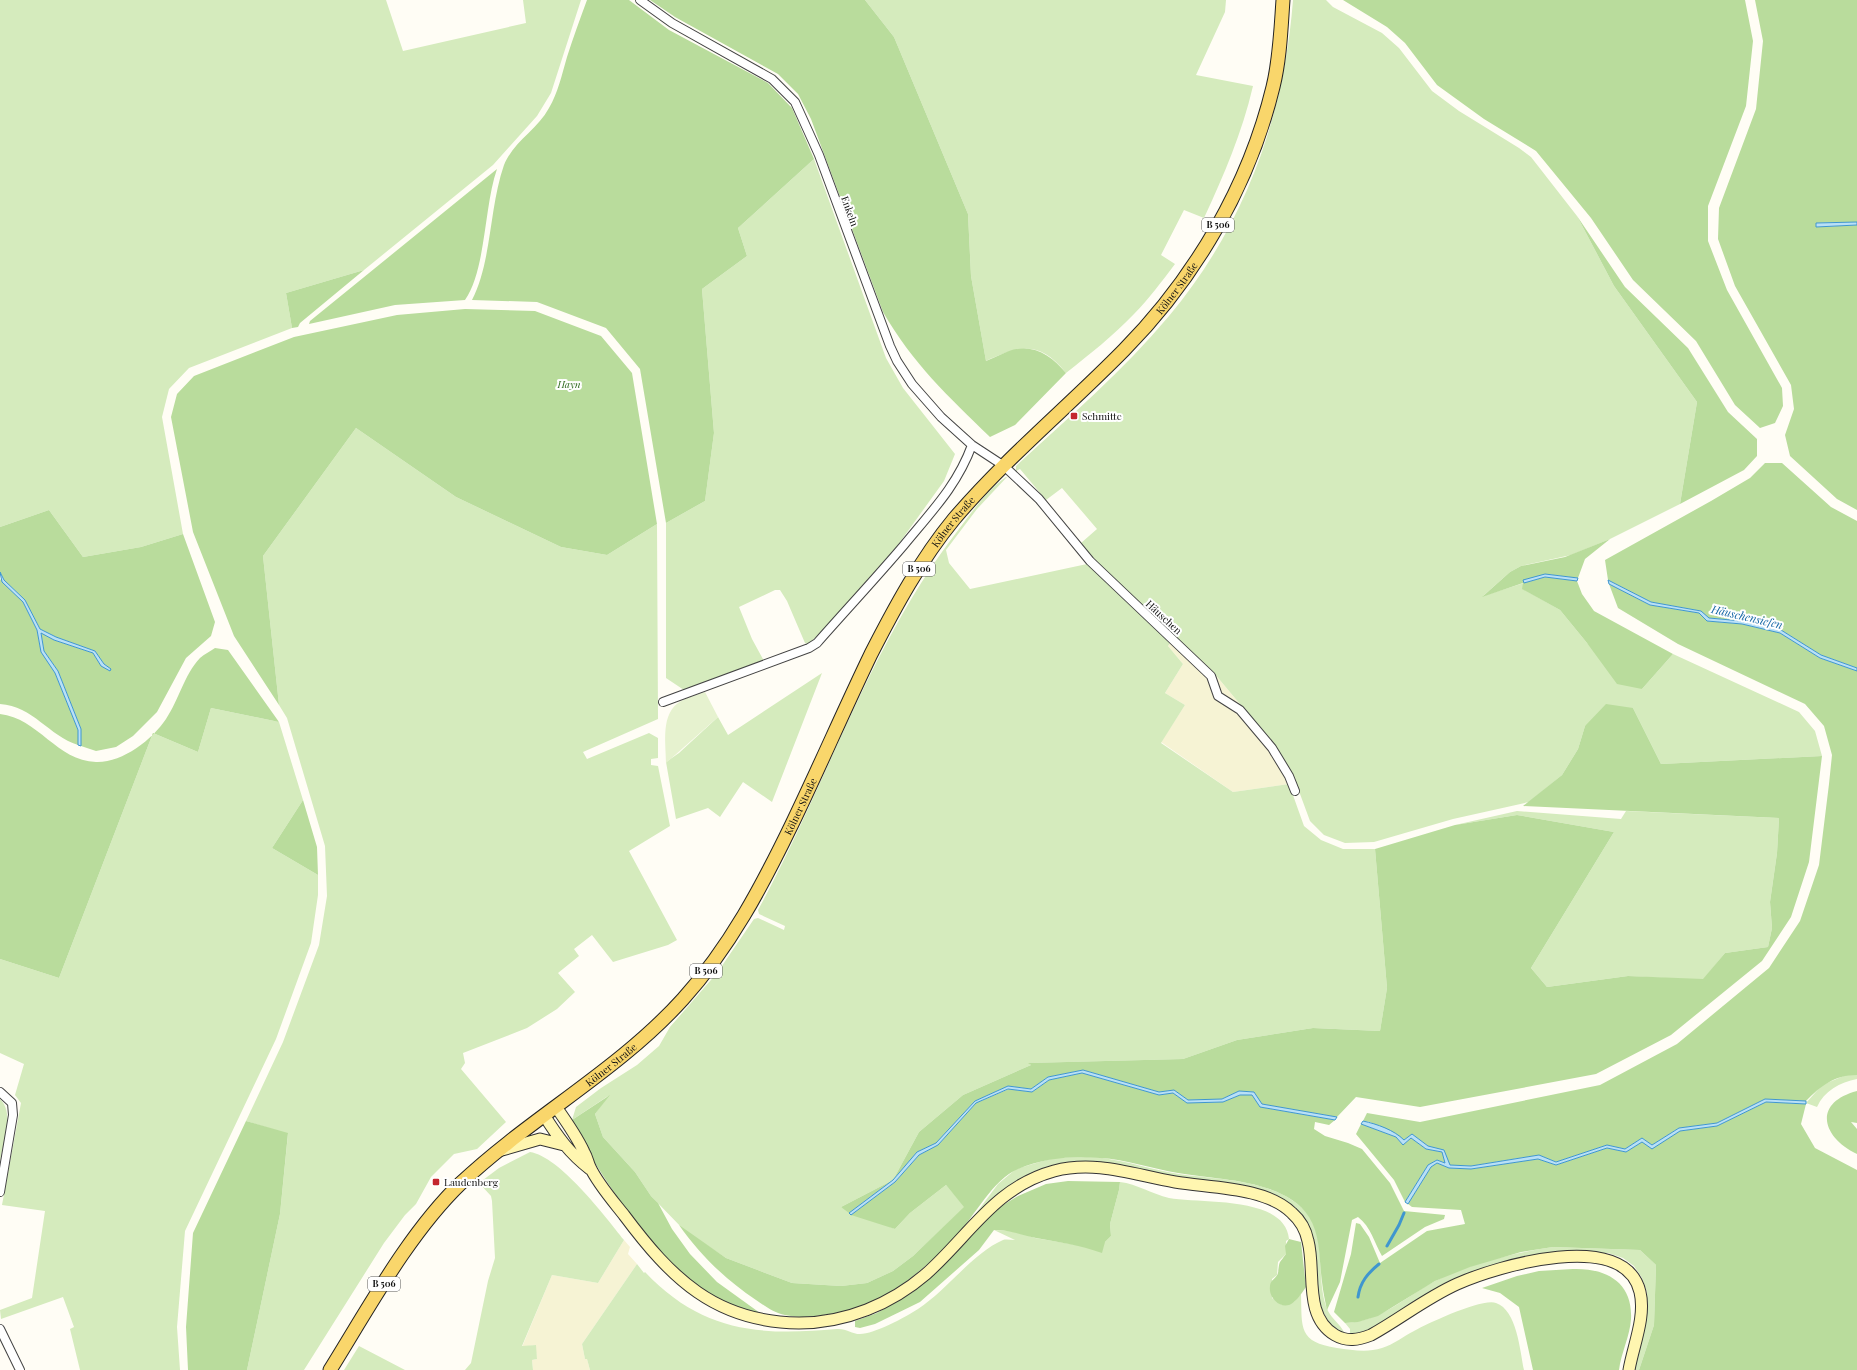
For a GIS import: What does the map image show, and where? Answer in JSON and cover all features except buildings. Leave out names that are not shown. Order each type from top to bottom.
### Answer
[{"type":"main road","name":"Kölner Straße","points":[[544,1115],[625,1054],[684,998],[735,931],[767,876],[856,686],[896,607],[922,564],[953,520],[1004,466],[1125,349],[1176,292],[1207,244],[1233,197],[1258,141],[1273,85],[1283,0]]},
{"type":"main road","points":[[556,1107],[585,1153],[590,1169]]},
{"type":"main road","points":[[544,1115],[564,1145],[576,1158],[590,1169],[632,1227],[667,1269],[707,1299],[737,1312],[764,1320],[791,1323],[821,1322],[856,1314],[879,1305],[924,1275],[988,1210],[1013,1189],[1036,1177],[1057,1171],[1095,1167],[1162,1180],[1251,1193],[1268,1198],[1286,1208],[1299,1222],[1308,1242],[1316,1312],[1326,1328],[1345,1339],[1357,1339],[1371,1335],[1442,1291],[1488,1272],[1526,1262],[1545,1259],[1594,1258],[1611,1260],[1628,1271],[1638,1286],[1641,1296],[1640,1314],[1629,1370]]},
{"type":"main road","name":"B 506","points":[[330,1370],[413,1240],[451,1194],[496,1152],[544,1115]]},
{"type":"main road","points":[[496,1152],[540,1139],[564,1145]]},
{"type":"street","name":"Enkeln","points":[[640,0],[672,23],[772,79],[795,102],[819,156],[877,315],[897,361],[912,384],[931,407],[972,445],[1004,466]]},
{"type":"street","points":[[663,702],[809,648],[817,643],[870,585],[945,496],[958,477],[972,445]]},
{"type":"street","name":"Häuschen","points":[[1004,466],[1039,498],[1090,561],[1211,676],[1218,696],[1240,710],[1268,743],[1289,776],[1295,791]]},
{"type":"street","points":[[0,1092],[12,1103],[13,1115],[0,1192]]},
{"type":"street","points":[[0,1329],[20,1370]]},
{"type":"shaded area","points":[[1170,643],[1208,679],[1214,673],[1275,746],[1293,775],[1298,790],[1289,784],[1233,792],[1161,742],[1185,705],[1165,693],[1183,664],[1168,646]]},
{"type":"shaded area","points":[[624,1240],[630,1247],[628,1254],[637,1264],[582,1344],[585,1359],[587,1359],[590,1370],[533,1370],[532,1360],[537,1359],[535,1345],[522,1347],[552,1275],[598,1283]]},
{"type":"green space","points":[[0,0],[386,0],[403,51],[526,23],[523,0],[581,0],[551,93],[537,116],[493,165],[364,270],[286,293],[292,328],[189,368],[169,389],[162,417],[183,534],[141,547],[83,557],[49,510],[0,527]]},
{"type":"green space","points":[[587,0],[629,0],[669,30],[768,83],[792,108],[814,159],[738,228],[747,256],[702,289],[714,433],[705,501],[666,523],[640,369],[606,328],[537,302],[472,300],[479,285],[487,251],[495,199],[504,165],[513,149],[544,116],[552,102]]},
{"type":"green space","points":[[650,0],[865,0],[894,37],[968,214],[971,276],[986,361],[1009,351],[1018,349],[1034,350],[1048,356],[1066,373],[1015,425],[990,437],[932,379],[894,331],[883,312],[811,119],[798,94],[778,74],[675,17]]},
{"type":"green space","points":[[865,0],[1226,0],[1225,12],[1196,75],[1253,86],[1244,120],[1219,186],[1204,218],[1184,210],[1161,255],[1175,264],[1150,296],[1118,330],[1066,373],[1047,355],[1029,349],[1020,349],[986,361],[971,276],[968,214],[894,37]]},
{"type":"green space","points":[[1293,0],[1326,0],[1333,7],[1382,33],[1399,48],[1432,91],[1459,111],[1531,157],[1577,216],[1614,286],[1697,402],[1680,504],[1610,539],[1571,555],[1521,566],[1510,572],[1483,596],[1524,583],[1523,589],[1560,610],[1587,643],[1642,689],[1673,654],[1799,712],[1815,731],[1822,756],[1661,764],[1633,708],[1585,726],[1578,749],[1562,775],[1529,802],[1453,819],[1374,842],[1345,843],[1324,835],[1310,821],[1293,775],[1275,746],[1214,673],[1093,558],[1081,543],[1097,529],[1062,488],[1046,500],[1020,469],[1016,471],[1016,466],[1095,394],[1133,356],[1169,316],[1196,281],[1219,245],[1239,207],[1256,168],[1270,127],[1281,86]]},
{"type":"green space","points":[[1343,0],[1745,0],[1753,41],[1746,106],[1708,206],[1708,241],[1727,290],[1782,388],[1783,406],[1775,423],[1760,428],[1735,405],[1696,341],[1633,280],[1591,218],[1536,151],[1484,119],[1437,85],[1405,43],[1387,27]]},
{"type":"green space","points":[[1755,0],[1857,0],[1857,222],[1816,223],[1817,227],[1857,225],[1857,510],[1837,499],[1790,456],[1785,435],[1794,409],[1791,385],[1735,286],[1718,239],[1719,208],[1756,109],[1763,41]]},
{"type":"green space","points":[[814,159],[886,358],[903,388],[955,454],[944,481],[895,549],[847,605],[809,644],[805,643],[787,601],[780,590],[775,590],[739,607],[752,639],[764,661],[684,690],[666,678],[666,523],[705,501],[714,433],[702,289],[747,256],[738,228]]},
{"type":"green space","points":[[497,169],[489,201],[477,272],[472,287],[465,300],[395,305],[309,324],[310,321]]},
{"type":"green space","points":[[1577,216],[1625,287],[1688,348],[1728,412],[1757,439],[1757,456],[1744,470],[1680,504],[1697,402],[1614,286]]},
{"type":"green space","points":[[364,270],[300,323],[298,327],[292,328],[286,293]]},
{"type":"green space","name":"Hayn","points":[[465,309],[535,311],[601,336],[632,373],[657,524],[607,555],[561,547],[456,497],[356,428],[263,556],[279,705],[234,636],[193,532],[171,417],[177,394],[194,376],[294,337],[397,315]]},
{"type":"green space","points":[[356,428],[456,497],[561,547],[607,555],[657,524],[658,719],[583,752],[587,759],[649,733],[658,738],[658,758],[651,759],[651,765],[658,766],[670,826],[629,851],[677,940],[668,945],[613,962],[592,935],[574,949],[579,956],[558,973],[575,992],[557,1009],[527,1028],[463,1053],[465,1063],[461,1069],[506,1122],[477,1149],[454,1154],[431,1177],[416,1204],[405,1215],[384,1243],[304,1370],[247,1370],[280,1214],[288,1134],[246,1121],[283,1042],[319,945],[327,896],[325,846],[287,718],[279,705],[263,556]]},
{"type":"green space","points":[[1765,463],[1782,463],[1831,507],[1857,521],[1857,668],[1821,655],[1781,630],[1742,621],[1708,618],[1701,611],[1651,602],[1608,580],[1605,560],[1750,478]]},
{"type":"green space","points":[[1006,477],[977,509],[946,550],[949,563],[970,589],[1087,564],[1170,643],[1168,646],[1183,664],[1165,693],[1185,705],[1161,743],[1233,792],[1289,784],[1304,826],[1321,840],[1343,849],[1375,849],[1387,988],[1380,1031],[1313,1028],[1237,1040],[1183,1059],[1029,1063],[1031,1065],[963,1095],[919,1132],[893,1180],[841,1207],[895,1229],[910,1213],[946,1185],[965,1207],[913,1256],[893,1271],[867,1283],[841,1286],[792,1283],[726,1258],[684,1230],[651,1196],[635,1172],[603,1137],[595,1114],[608,1096],[572,1120],[576,1107],[601,1088],[637,1065],[659,1046],[670,1027],[717,973],[754,919],[758,918],[784,930],[785,926],[759,914],[758,910],[783,862],[874,666],[928,573],[975,508],[993,488]]},
{"type":"green space","points":[[49,510],[83,557],[141,547],[183,534],[215,622],[211,636],[186,658],[157,712],[133,736],[116,747],[96,751],[81,746],[81,729],[58,671],[44,651],[41,632],[54,640],[93,653],[101,666],[111,669],[104,664],[95,651],[56,637],[40,629],[25,600],[4,580],[0,572],[0,527]]},
{"type":"green space","points":[[1610,539],[1585,559],[1578,578],[1545,574],[1524,583],[1545,577],[1577,581],[1582,594],[1594,611],[1673,654],[1642,689],[1617,684],[1587,643],[1560,610],[1522,589],[1523,583],[1482,597],[1510,572],[1521,566],[1565,557]]},
{"type":"green space","points":[[0,579],[23,602],[37,630],[41,652],[55,673],[78,730],[78,745],[58,735],[32,715],[12,706],[0,704]]},
{"type":"green space","points":[[1609,584],[1650,605],[1699,613],[1707,621],[1742,624],[1780,633],[1820,658],[1857,671],[1857,1075],[1841,1077],[1828,1082],[1806,1101],[1765,1099],[1717,1123],[1679,1128],[1652,1145],[1642,1138],[1625,1149],[1607,1145],[1556,1162],[1539,1155],[1471,1166],[1449,1165],[1444,1150],[1428,1146],[1412,1134],[1404,1140],[1370,1122],[1363,1121],[1367,1113],[1420,1122],[1600,1085],[1677,1044],[1769,968],[1800,921],[1819,865],[1832,755],[1824,726],[1805,704],[1678,644],[1618,608]]},
{"type":"green space","points":[[215,648],[228,650],[279,722],[211,708],[198,752],[154,733],[171,712],[194,665]]},
{"type":"green space","points":[[822,673],[772,802],[743,782],[720,817],[708,808],[676,819],[666,762],[679,753],[718,717],[728,735]]},
{"type":"green space","points":[[705,692],[718,717],[666,763],[665,738],[667,721],[670,713],[674,706],[681,701]]},
{"type":"green space","points":[[1606,704],[1633,708],[1661,764],[1822,756],[1809,862],[1791,917],[1762,961],[1671,1035],[1596,1074],[1420,1107],[1356,1097],[1337,1117],[1262,1104],[1254,1092],[1239,1091],[1222,1099],[1188,1100],[1174,1090],[1159,1092],[1083,1070],[1048,1077],[1031,1089],[1008,1086],[975,1101],[936,1143],[917,1152],[893,1180],[919,1132],[963,1095],[1031,1065],[1028,1063],[1183,1059],[1237,1040],[1313,1028],[1380,1031],[1387,988],[1375,849],[1455,825],[1517,815],[1614,832],[1531,968],[1547,987],[1628,976],[1703,979],[1725,953],[1768,947],[1772,928],[1770,902],[1777,853],[1779,818],[1523,806],[1562,775],[1578,749],[1585,726]]},
{"type":"green space","points":[[211,708],[279,722],[303,800],[272,848],[318,875],[318,895],[311,943],[276,1039],[185,1231],[177,1327],[180,1370],[80,1370],[70,1329],[74,1327],[63,1297],[1,1319],[0,1310],[32,1298],[45,1211],[2,1205],[21,1103],[15,1095],[24,1064],[0,1053],[0,959],[59,978],[153,733],[198,752]]},
{"type":"green space","points":[[0,714],[13,717],[26,723],[70,755],[82,760],[96,762],[116,759],[136,749],[152,735],[59,978],[0,959]]},
{"type":"green space","points":[[303,800],[317,847],[318,875],[272,848]]},
{"type":"green space","points":[[1517,811],[1621,819],[1626,811],[1779,818],[1777,853],[1770,902],[1772,928],[1768,947],[1725,953],[1703,980],[1628,976],[1547,987],[1531,968],[1614,832],[1517,815],[1455,825]]},
{"type":"green space","points":[[1082,1073],[1159,1095],[1173,1093],[1187,1103],[1223,1102],[1240,1095],[1252,1095],[1260,1107],[1335,1120],[1329,1125],[1315,1122],[1314,1129],[1325,1136],[1362,1149],[1390,1183],[1404,1211],[1445,1215],[1444,1219],[1425,1227],[1382,1256],[1366,1225],[1358,1217],[1352,1220],[1340,1282],[1327,1310],[1322,1285],[1316,1232],[1309,1217],[1298,1204],[1284,1195],[1249,1183],[1178,1173],[1120,1160],[1079,1157],[1048,1160],[1018,1169],[1000,1181],[992,1189],[956,1236],[928,1264],[897,1288],[862,1306],[818,1316],[804,1317],[777,1313],[745,1292],[704,1256],[679,1225],[726,1258],[792,1283],[841,1286],[867,1283],[893,1271],[913,1256],[964,1207],[946,1185],[910,1213],[895,1229],[851,1215],[895,1182],[919,1155],[938,1145],[976,1103],[1009,1089],[1032,1092],[1049,1080]]},
{"type":"green space","points":[[1846,1075],[1857,1075],[1857,1079],[1845,1082],[1833,1088],[1824,1096],[1817,1107],[1806,1103],[1822,1085]]},
{"type":"green space","points":[[1857,1091],[1857,1123],[1851,1122],[1857,1129],[1857,1154],[1845,1147],[1836,1139],[1830,1130],[1827,1121],[1828,1112],[1833,1104],[1843,1096]]},
{"type":"green space","points":[[610,1095],[595,1114],[603,1137],[635,1172],[651,1196],[658,1203],[672,1229],[690,1254],[717,1282],[760,1313],[726,1302],[709,1294],[694,1284],[664,1257],[625,1208],[580,1139],[572,1120]]},
{"type":"green space","points":[[0,1099],[7,1112],[7,1128],[0,1161]]},
{"type":"green space","points":[[1766,1102],[1806,1104],[1801,1124],[1815,1148],[1857,1170],[1857,1370],[1639,1370],[1654,1325],[1656,1265],[1640,1250],[1553,1247],[1521,1252],[1470,1267],[1435,1281],[1378,1316],[1358,1322],[1345,1323],[1334,1312],[1351,1254],[1356,1223],[1360,1224],[1369,1237],[1380,1263],[1427,1231],[1465,1224],[1461,1210],[1412,1207],[1408,1204],[1431,1167],[1437,1163],[1449,1168],[1471,1169],[1538,1159],[1556,1165],[1607,1148],[1626,1152],[1642,1142],[1652,1148],[1680,1131],[1717,1126]]},
{"type":"green space","points":[[246,1121],[288,1133],[280,1214],[247,1370],[188,1370],[186,1327],[193,1233]]},
{"type":"green space","points":[[1361,1124],[1396,1137],[1403,1145],[1411,1138],[1426,1149],[1442,1152],[1446,1163],[1437,1160],[1428,1165],[1405,1202],[1394,1180],[1356,1134]]},
{"type":"green space","points":[[530,1152],[542,1156],[554,1164],[581,1188],[624,1240],[598,1283],[552,1275],[522,1346],[536,1345],[537,1359],[532,1360],[533,1370],[465,1370],[471,1363],[488,1281],[495,1258],[491,1196],[479,1183],[499,1168]]},
{"type":"green space","points":[[1090,1157],[1112,1159],[1179,1174],[1249,1183],[1267,1188],[1283,1195],[1297,1204],[1309,1216],[1314,1226],[1318,1238],[1324,1300],[1328,1311],[1344,1332],[1332,1325],[1325,1315],[1320,1302],[1314,1244],[1309,1227],[1300,1214],[1283,1200],[1127,1166],[1082,1162],[1063,1164],[1029,1175],[999,1194],[971,1220],[998,1184],[1016,1169],[1053,1158]]},
{"type":"green space","points":[[893,1180],[849,1213],[841,1207]]},
{"type":"green space","points":[[1068,1181],[1120,1182],[1110,1224],[1111,1236],[1105,1242],[1102,1253],[1069,1244],[994,1230],[979,1250],[920,1302],[875,1324],[860,1328],[855,1327],[855,1321],[877,1313],[913,1292],[933,1275],[998,1208],[1018,1196],[1046,1184]]},
{"type":"green space","points":[[1120,1182],[1169,1198],[1239,1204],[1257,1208],[1273,1215],[1284,1225],[1289,1239],[1286,1241],[1286,1254],[1278,1262],[1277,1275],[1272,1279],[1272,1298],[1282,1305],[1294,1302],[1301,1294],[1302,1316],[1305,1332],[1315,1342],[1348,1350],[1376,1350],[1386,1347],[1421,1327],[1443,1317],[1489,1302],[1496,1303],[1503,1307],[1509,1314],[1519,1342],[1524,1370],[590,1370],[587,1359],[585,1359],[582,1344],[637,1264],[644,1273],[645,1272],[666,1292],[688,1307],[710,1318],[733,1326],[757,1330],[809,1331],[840,1329],[857,1334],[866,1333],[890,1324],[918,1309],[992,1246],[1003,1240],[1015,1240],[994,1230],[1015,1231],[1035,1238],[1077,1245],[1105,1242],[1111,1236],[1110,1224]]},
{"type":"green space","points":[[1289,1239],[1301,1242],[1306,1287],[1296,1300],[1290,1305],[1285,1306],[1277,1303],[1271,1295],[1270,1286],[1271,1282],[1277,1275],[1280,1263],[1286,1254],[1285,1246]]},
{"type":"green space","points":[[1553,1247],[1640,1250],[1656,1265],[1654,1325],[1639,1370],[1634,1370],[1647,1307],[1647,1292],[1642,1278],[1634,1266],[1623,1258],[1608,1253],[1558,1253],[1414,1302],[1371,1329],[1357,1333],[1350,1333],[1350,1329],[1345,1323],[1358,1322],[1392,1308],[1424,1287],[1463,1269],[1523,1252]]},
{"type":"green space","points":[[1573,1269],[1596,1271],[1606,1275],[1615,1280],[1627,1295],[1631,1319],[1619,1370],[1533,1370],[1519,1307],[1500,1293],[1482,1288],[1517,1276],[1539,1271]]},
{"type":"green space","points":[[359,1346],[405,1370],[344,1370]]},
{"type":"water","points":[[1857,222],[1857,225],[1816,227],[1816,223]]},
{"type":"water","points":[[0,572],[4,580],[25,600],[40,629],[56,637],[95,651],[104,664],[111,669],[110,671],[101,666],[93,653],[54,640],[41,633],[44,651],[58,671],[81,729],[81,746],[78,745],[78,730],[55,673],[41,652],[37,630],[23,602],[2,582]]},
{"type":"water","points":[[1545,574],[1578,578],[1577,581],[1545,577],[1524,583],[1523,580]]},
{"type":"water","points":[[1608,580],[1651,602],[1701,611],[1709,618],[1742,621],[1781,630],[1821,655],[1857,668],[1857,671],[1820,658],[1780,633],[1742,624],[1707,621],[1699,613],[1650,605],[1609,584]]},
{"type":"water","points":[[1083,1070],[1159,1092],[1174,1090],[1188,1100],[1222,1099],[1239,1091],[1254,1092],[1262,1104],[1337,1117],[1335,1120],[1260,1107],[1252,1095],[1240,1095],[1223,1102],[1187,1103],[1173,1093],[1159,1095],[1082,1073],[1049,1080],[1032,1092],[1008,1089],[976,1103],[938,1145],[919,1155],[895,1182],[851,1215],[849,1213],[893,1180],[917,1152],[936,1143],[975,1101],[1008,1086],[1031,1089],[1048,1077]]},
{"type":"water","points":[[1765,1099],[1806,1101],[1806,1104],[1766,1102],[1717,1126],[1680,1131],[1652,1149],[1642,1142],[1626,1152],[1607,1148],[1556,1165],[1538,1159],[1471,1169],[1449,1168],[1437,1163],[1431,1167],[1408,1204],[1405,1202],[1428,1165],[1437,1160],[1445,1163],[1442,1152],[1426,1149],[1411,1138],[1403,1145],[1396,1137],[1361,1124],[1363,1121],[1390,1130],[1404,1140],[1412,1134],[1428,1146],[1444,1150],[1450,1165],[1471,1166],[1539,1155],[1556,1162],[1607,1145],[1625,1149],[1642,1138],[1652,1145],[1679,1128],[1717,1123]]},
{"type":"waterway","points":[[1387,1246],[1404,1213]]},
{"type":"waterway","points":[[1358,1297],[1365,1278],[1379,1264]]},
{"type":"place","name":"Schmitte","points":[[1074,416]]},
{"type":"place","name":"Laudenberg","points":[[436,1182]]},
{"type":"water label","name":"Häuschensiefen","points":[[1747,617]]}]
